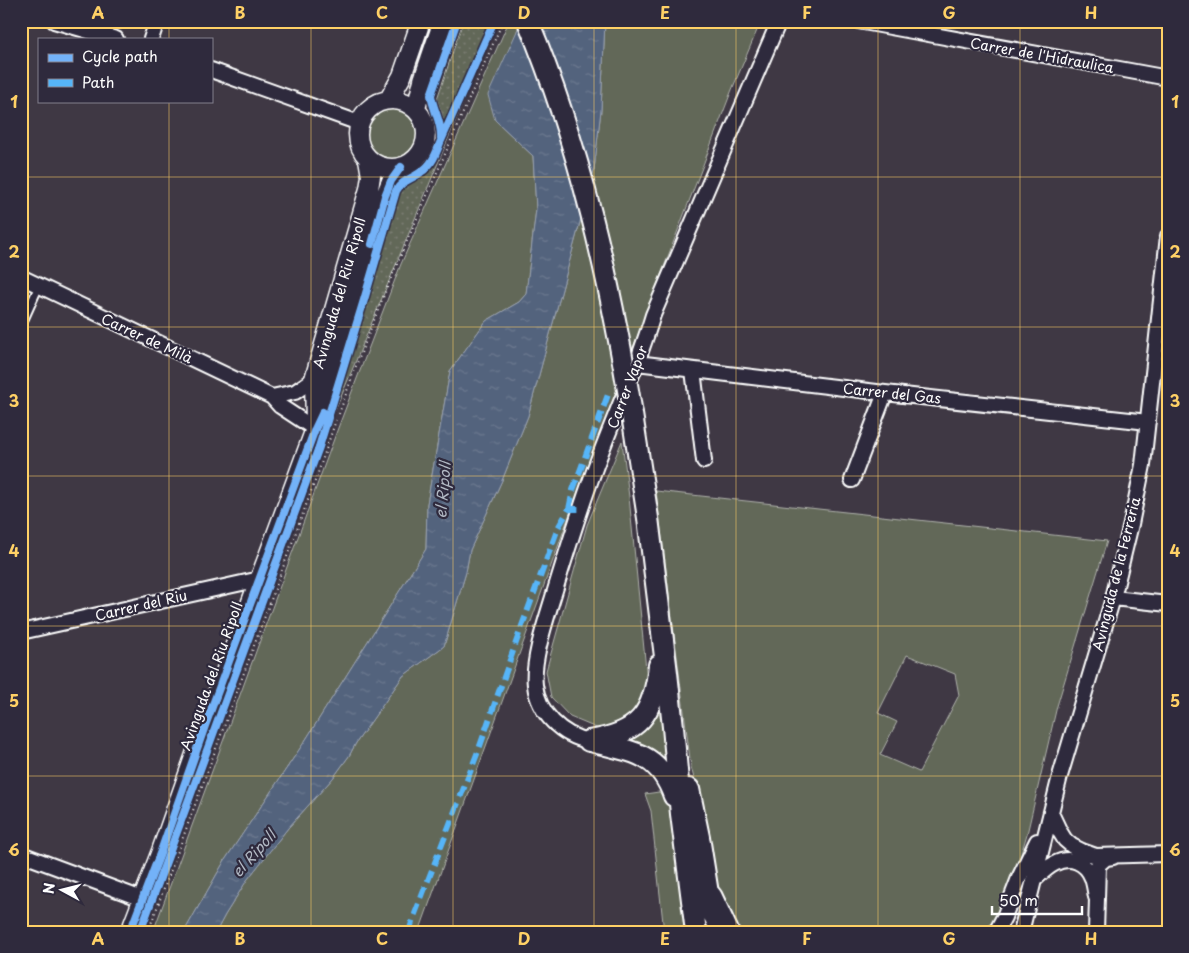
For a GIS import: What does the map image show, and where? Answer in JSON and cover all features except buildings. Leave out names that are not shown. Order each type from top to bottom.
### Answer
[{"type":"highway","points":[[709,898],[725,932]]},
{"type":"main road","points":[[528,21],[553,87],[588,199],[612,305],[642,475],[696,932]]},
{"type":"main road","points":[[589,741],[604,739],[626,731],[634,726],[647,710],[657,684],[660,617]]},
{"type":"main road","points":[[673,728],[694,812],[714,932]]},
{"type":"main road","points":[[589,741],[632,752],[643,756],[658,766],[668,780],[681,814]]},
{"type":"street","points":[[54,21],[113,38]]},
{"type":"street","points":[[151,38],[157,21]]},
{"type":"street","points":[[389,99],[402,76],[421,21]]},
{"type":"street","points":[[416,109],[422,80],[443,21]]},
{"type":"street","name":"Carrer Vapor","points":[[589,741],[562,730],[547,715],[536,696],[534,683],[536,660],[543,632],[561,570],[594,471],[654,315],[779,21]]},
{"type":"street","name":"Carrer de l'Hidraulica","points":[[858,21],[1168,78]]},
{"type":"street","points":[[212,70],[360,122]]},
{"type":"street","points":[[389,99],[408,103],[416,109],[426,127],[424,147],[418,156],[410,163],[392,168],[375,164],[368,159],[358,142],[360,122],[364,114],[371,107],[389,99]]},
{"type":"street","name":"Avinguda del Riu Ripoll","points":[[321,425],[314,403],[314,379],[369,189],[371,176],[368,159]]},
{"type":"street","name":"Avinguda del Riu Ripoll","points":[[130,932],[260,579],[321,425],[323,412],[385,196],[391,181],[401,167]]},
{"type":"street","name":"Avinguda de la Ferreria","points":[[1027,904],[1060,776],[1114,598],[1131,524],[1143,465],[1168,236]]},
{"type":"street","name":"Carrer de Milà","points":[[21,277],[272,397],[280,406],[321,425]]},
{"type":"street","name":"Carrer del Gas","points":[[637,363],[1148,422]]},
{"type":"street","points":[[693,370],[704,461]]},
{"type":"street","points":[[272,397],[295,392],[314,379]]},
{"type":"street","points":[[852,480],[885,393]]},
{"type":"street","name":"Carrer del Riu","points":[[21,632],[260,579]]},
{"type":"street","points":[[1114,598],[1168,604]]},
{"type":"street","points":[[1051,813],[1065,840],[1072,846],[1096,856],[1168,854]]},
{"type":"street","points":[[996,932],[1019,878],[1051,813]]},
{"type":"street","points":[[21,854],[142,899]]},
{"type":"street","points":[[1096,932],[1098,865],[1106,858],[1119,855]]},
{"type":"street","points":[[1033,881],[1056,863],[1070,860],[1081,863],[1087,869],[1092,878],[1096,897]]},
{"type":"street","points":[[1012,932],[1027,904]]},
{"type":"street","points":[[1020,932],[1027,904]]},
{"type":"lane","points":[[21,326],[39,286]]},
{"type":"path","points":[[148,932],[354,372],[388,285],[503,21]]},
{"type":"path","points":[[140,932],[305,485],[321,425]]},
{"type":"green space","points":[[463,21],[497,21],[328,428],[387,226],[403,184],[420,179],[434,165],[441,149],[446,127],[437,99]]},
{"type":"green space","points":[[509,21],[521,21],[495,120],[533,156],[536,209],[526,294],[519,302],[486,321],[450,371],[427,504],[426,549],[305,741],[225,860],[184,932],[153,932],[338,428],[401,264]]},
{"type":"green space","points":[[605,21],[761,21],[731,92],[578,491],[419,932],[216,932],[247,880],[288,828],[333,778],[403,676],[444,646],[466,572],[470,550],[503,478],[528,416],[594,170],[601,110]]},
{"type":"green space","points":[[388,109],[398,109],[412,116],[419,130],[419,140],[412,154],[398,161],[388,161],[378,157],[371,150],[367,140],[367,130],[371,120],[378,113]]},
{"type":"green space","points":[[622,441],[647,680],[647,701],[632,717],[606,732],[570,717],[551,697],[546,671],[587,525]]},
{"type":"green space","points":[[656,491],[1107,541],[1057,706],[1027,834],[1010,891],[992,932],[733,932],[718,893],[708,831],[691,767]],"holes":[[[907,655],[955,674],[959,695],[919,772],[880,755],[897,722],[878,713]]]},
{"type":"green space","points":[[659,701],[669,768],[647,747],[622,743]]},
{"type":"green space","points":[[666,791],[672,812],[687,932],[664,932],[651,811],[645,794]]},
{"type":"water","name":"el Ripoll","points":[[521,21],[605,21],[601,110],[594,170],[528,416],[503,478],[470,550],[466,572],[444,646],[403,676],[333,778],[288,828],[247,880],[216,932],[184,932],[225,860],[305,741],[426,549],[427,504],[450,371],[486,321],[519,302],[526,294],[536,209],[533,156],[495,120],[488,95]]},
{"type":"marked path","points":[[569,509],[573,490],[609,392]]},
{"type":"marked path","points":[[409,932],[479,749],[558,528],[569,509],[581,509]]},
{"type":"cycle path","points":[[441,138],[440,127],[431,95],[457,21]]},
{"type":"cycle path","points":[[140,932],[319,447],[396,191],[404,182],[425,169],[433,159],[494,21]]},
{"type":"cycle path","points":[[372,244],[385,196],[391,181],[401,167]]},
{"type":"cycle path","points":[[130,932],[315,429],[323,412]]}]
